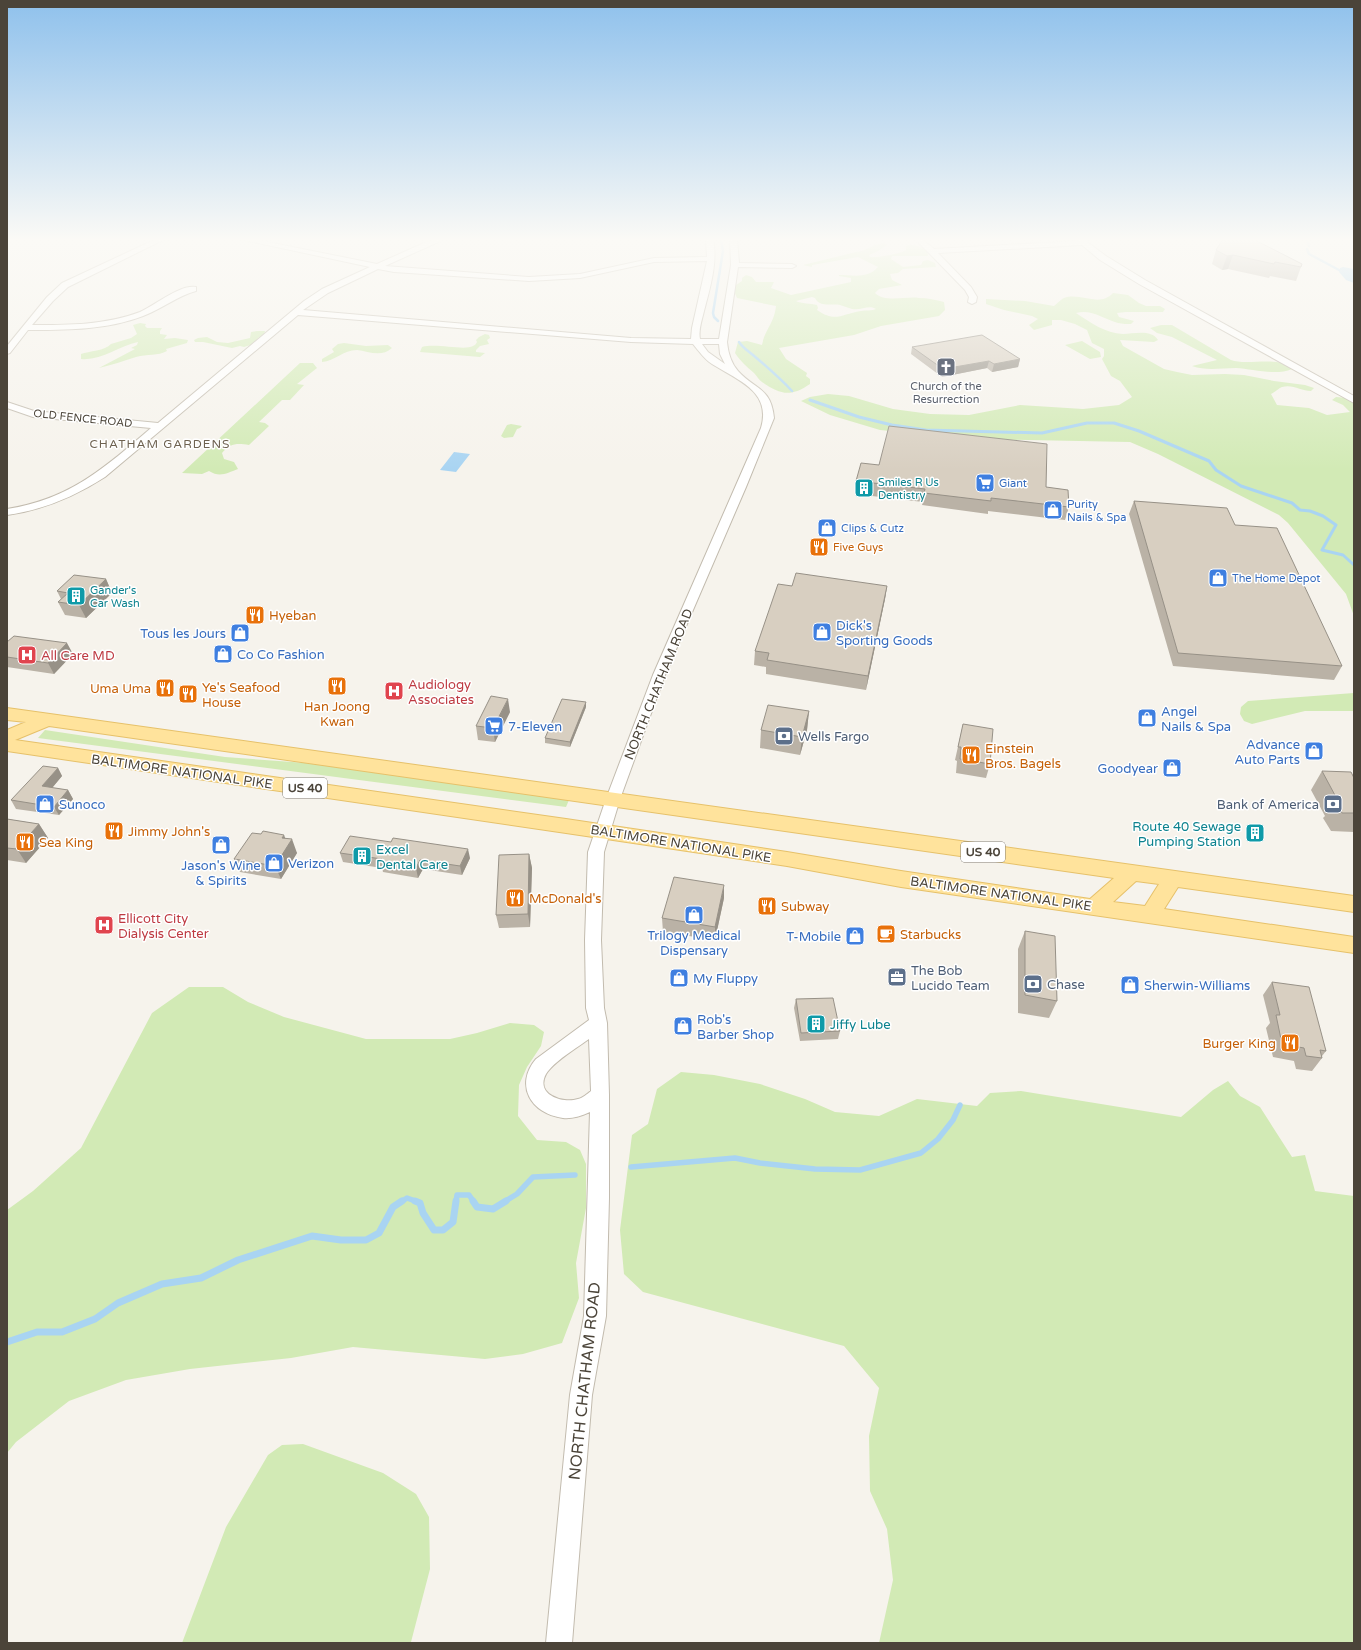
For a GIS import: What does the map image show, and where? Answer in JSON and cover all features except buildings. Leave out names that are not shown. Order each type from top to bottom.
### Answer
[{"type":"main road","name":"US 40","points":[[7,714],[1354,904]]},
{"type":"main road","points":[[7,736],[48,720]]},
{"type":"main road","name":"BALTIMORE NATIONAL PIKE","points":[[7,745],[602,831],[787,859],[901,879],[1354,945]]},
{"type":"main road","points":[[1094,907],[1132,873]]},
{"type":"main road","points":[[1150,915],[1172,879]]},
{"type":"street","points":[[7,351],[36,316]]},
{"type":"street","points":[[26,328],[75,327],[111,322],[136,316]]},
{"type":"street","points":[[7,512],[41,505],[85,486],[101,475],[290,316]]},
{"type":"street","points":[[343,316],[631,340],[723,342]]},
{"type":"street","points":[[696,342],[694,336],[699,316]]},
{"type":"street","name":"NORTH CHATHAM ROAD","points":[[727,316],[723,342],[724,354],[734,372]]},
{"type":"street","points":[[1205,316],[1349,394],[1354,400]]},
{"type":"street","name":"NORTH CHATHAM ROAD","points":[[559,1643],[581,1395],[595,1316],[599,1198],[600,1095],[598,1023],[595,1008],[593,940],[596,852],[613,799],[658,675],[766,428],[769,418],[768,406],[765,399],[750,384],[734,372],[715,362],[705,354],[696,342]]},
{"type":"street","name":"OLD FENCE ROAD","points":[[7,405],[33,414],[160,426]]},
{"type":"street","points":[[598,1023],[540,1066],[535,1078],[535,1090],[541,1099],[553,1108],[566,1110],[582,1107],[600,1095]]},
{"type":"green space","points":[[939,316],[881,326],[854,335],[779,348],[786,359],[807,373],[806,376],[810,379],[810,384],[791,393],[775,390],[761,381],[735,353],[738,342],[747,341],[762,345],[763,339],[773,317]]},
{"type":"green space","points":[[1032,316],[1081,316],[1098,327],[1110,332],[1123,334],[1151,334],[1158,340],[1154,342],[1120,340],[1123,346],[1164,369],[1192,375],[1244,375],[1305,385],[1314,388],[1311,391],[1286,386],[1281,388],[1271,394],[1277,405],[1309,408],[1327,415],[1350,412],[1343,405],[1332,400],[1336,397],[1348,398],[1354,401],[1354,616],[1346,594],[1288,523],[1279,515],[1158,454],[1130,442],[971,439],[880,430],[830,415],[801,401],[810,397],[828,394],[849,396],[893,409],[930,414],[969,415],[1020,405],[1083,409],[1119,405],[1132,397],[1120,381],[1111,376],[1102,359],[1104,356],[1104,349],[1092,343],[1087,330],[1075,324],[1061,320],[1052,320],[1052,325],[1034,330],[1029,325],[1038,319]]},
{"type":"green space","points":[[1100,316],[1118,316],[1134,321],[1131,324],[1123,324]]},
{"type":"green space","points":[[140,323],[146,324],[145,326],[147,328],[162,328],[160,334],[167,335],[164,339],[175,338],[188,340],[187,343],[166,349],[167,351],[160,354],[136,357],[99,368],[135,349],[131,348],[137,345],[138,342],[103,356],[81,359],[81,354],[101,349],[111,344],[131,338],[137,334],[133,325]]},
{"type":"green space","points":[[1161,325],[1172,325],[1231,360],[1238,362],[1280,363],[1287,365],[1292,369],[1279,372],[1264,372],[1236,368],[1197,368],[1192,366],[1217,360],[1172,337],[1157,333],[1150,328]]},
{"type":"green space","points":[[265,331],[264,335],[258,338],[257,343],[244,347],[240,346],[232,348],[203,342],[195,342],[194,340],[207,337],[217,342],[228,343],[250,338],[251,332]]},
{"type":"green space","points":[[485,334],[489,335],[490,338],[487,340],[489,344],[480,346],[476,350],[476,352],[485,353],[480,357],[420,352],[422,347],[428,346],[463,348],[473,346],[479,337]]},
{"type":"green space","points":[[1082,341],[1100,352],[1101,357],[1090,359],[1065,345]]},
{"type":"green space","points":[[344,343],[366,346],[388,345],[392,348],[383,353],[352,350],[331,360],[322,362],[322,359],[334,352],[332,349],[338,344]]},
{"type":"green space","points":[[300,363],[313,363],[317,368],[297,384],[304,385],[290,400],[282,400],[259,422],[265,423],[269,426],[249,445],[234,444],[222,453],[224,459],[234,462],[238,469],[220,474],[209,471],[202,474],[182,473]]},
{"type":"green space","points":[[511,424],[522,426],[517,429],[513,437],[504,438],[501,436],[507,425]]},
{"type":"green space","points":[[1354,693],[1354,711],[1305,711],[1252,724],[1244,721],[1240,714],[1241,707],[1248,701]]},
{"type":"green space","points":[[45,730],[225,757],[306,763],[569,800],[566,807],[38,738]]},
{"type":"green space","points":[[189,987],[223,987],[248,1002],[284,1017],[366,1039],[450,1039],[510,1023],[534,1025],[544,1032],[541,1046],[527,1067],[519,1085],[518,1116],[537,1140],[566,1142],[580,1150],[586,1164],[586,1208],[576,1263],[579,1298],[562,1343],[523,1354],[485,1359],[353,1347],[291,1358],[190,1369],[126,1380],[69,1401],[16,1442],[7,1453],[7,1210],[33,1191],[81,1148],[152,1013]]},
{"type":"green space","points":[[681,1072],[714,1075],[760,1084],[805,1099],[835,1112],[879,1116],[917,1099],[977,1106],[990,1093],[1021,1091],[1181,1117],[1213,1090],[1228,1081],[1240,1096],[1260,1107],[1292,1157],[1305,1155],[1315,1191],[1354,1196],[1354,1643],[879,1643],[893,1580],[887,1529],[870,1491],[869,1436],[879,1388],[844,1346],[643,1292],[624,1274],[620,1230],[632,1135],[648,1124],[657,1089]]},
{"type":"green space","points":[[303,1444],[383,1473],[416,1494],[429,1517],[430,1569],[411,1642],[182,1643],[226,1527],[268,1455],[282,1445]]},
{"type":"water","points":[[454,452],[470,454],[456,472],[440,470]]},
{"type":"waterway","points":[[714,316],[718,321]]},
{"type":"waterway","points":[[739,342],[792,391]]},
{"type":"waterway","points":[[810,400],[859,417],[892,425],[926,430],[1042,433],[1087,423],[1114,423],[1139,431],[1209,461],[1216,470],[1241,486],[1292,503],[1300,510],[1310,511],[1323,516],[1336,525],[1322,550],[1343,555],[1354,565]]},
{"type":"waterway","points":[[631,1167],[735,1158],[760,1163],[815,1169],[860,1170],[921,1153],[938,1139],[953,1120],[960,1105]]},
{"type":"waterway","points":[[504,1202],[517,1194],[533,1177],[575,1175]]},
{"type":"waterway","points":[[456,1202],[457,1195],[469,1195],[474,1202]]},
{"type":"waterway","points":[[401,1202],[407,1198],[418,1202]]},
{"type":"waterway","points":[[7,1342],[37,1332],[62,1332],[95,1319],[118,1303],[162,1284],[201,1278],[238,1260],[312,1236],[341,1240],[366,1240],[379,1233],[393,1207],[402,1201]]},
{"type":"waterway","points":[[415,1201],[420,1203],[423,1213],[434,1230],[443,1230],[453,1222],[456,1201]]},
{"type":"waterway","points":[[473,1201],[477,1207],[493,1209],[506,1201]]},
{"type":"place","name":"Church of the Resurrection","points":[[946,367]]},
{"type":"place","name":"Giant","points":[[985,483]]},
{"type":"place","name":"Smiles R Us Dentistry","points":[[864,488]]},
{"type":"place","name":"Purity Nails & Spa","points":[[1053,510]]},
{"type":"place","name":"Clips & Cutz","points":[[827,528]]},
{"type":"place","name":"Five Guys","points":[[819,547]]},
{"type":"place","name":"The Home Depot","points":[[1218,578]]},
{"type":"place","name":"Gander's Car Wash","points":[[76,596]]},
{"type":"place","name":"Hyeban","points":[[255,615]]},
{"type":"place","name":"Dick's Sporting Goods","points":[[822,632]]},
{"type":"place","name":"Tous les Jours","points":[[240,633]]},
{"type":"place","name":"Co Co Fashion","points":[[223,654]]},
{"type":"place","name":"All Care MD","points":[[27,655]]},
{"type":"place","name":"Han Joong Kwan","points":[[337,686]]},
{"type":"place","name":"Uma Uma","points":[[165,688]]},
{"type":"place","name":"Audiology Associates","points":[[394,691]]},
{"type":"place","name":"Ye's Seafood House","points":[[188,694]]},
{"type":"place","name":"Angel Nails & Spa","points":[[1147,718]]},
{"type":"place","name":"7-Eleven","points":[[494,726]]},
{"type":"place","name":"Wells Fargo","points":[[784,736]]},
{"type":"place","name":"Advance Auto Parts","points":[[1314,751]]},
{"type":"place","name":"Einstein Bros. Bagels","points":[[971,755]]},
{"type":"place","name":"Goodyear","points":[[1172,768]]},
{"type":"place","name":"Sunoco","points":[[45,804]]},
{"type":"place","name":"Bank of America","points":[[1333,804]]},
{"type":"place","name":"Jimmy John's","points":[[114,831]]},
{"type":"place","name":"Route 40 Sewage Pumping Station","points":[[1255,833]]},
{"type":"place","name":"Sea King","points":[[25,842]]},
{"type":"place","name":"Jason's Wine & Spirits","points":[[221,845]]},
{"type":"place","name":"Excel Dental Care","points":[[362,856]]},
{"type":"place","name":"Verizon","points":[[274,863]]},
{"type":"place","name":"McDonald's","points":[[515,898]]},
{"type":"place","name":"Subway","points":[[767,906]]},
{"type":"place","name":"Trilogy Medical Dispensary","points":[[694,915]]},
{"type":"place","name":"Ellicott City Dialysis Center","points":[[104,925]]},
{"type":"place","name":"Starbucks","points":[[886,934]]},
{"type":"place","name":"T-Mobile","points":[[855,936]]},
{"type":"place","name":"The Bob Lucido Team","points":[[897,977]]},
{"type":"place","name":"My Fluppy","points":[[679,978]]},
{"type":"place","name":"Chase","points":[[1033,984]]},
{"type":"place","name":"Sherwin-Williams","points":[[1130,985]]},
{"type":"place","name":"Jiffy Lube","points":[[816,1024]]},
{"type":"place","name":"Rob's Barber Shop","points":[[683,1026]]},
{"type":"place","name":"Burger King","points":[[1290,1043]]},
{"type":"district","name":"CHATHAM GARDENS","points":[[160,444]]}]
